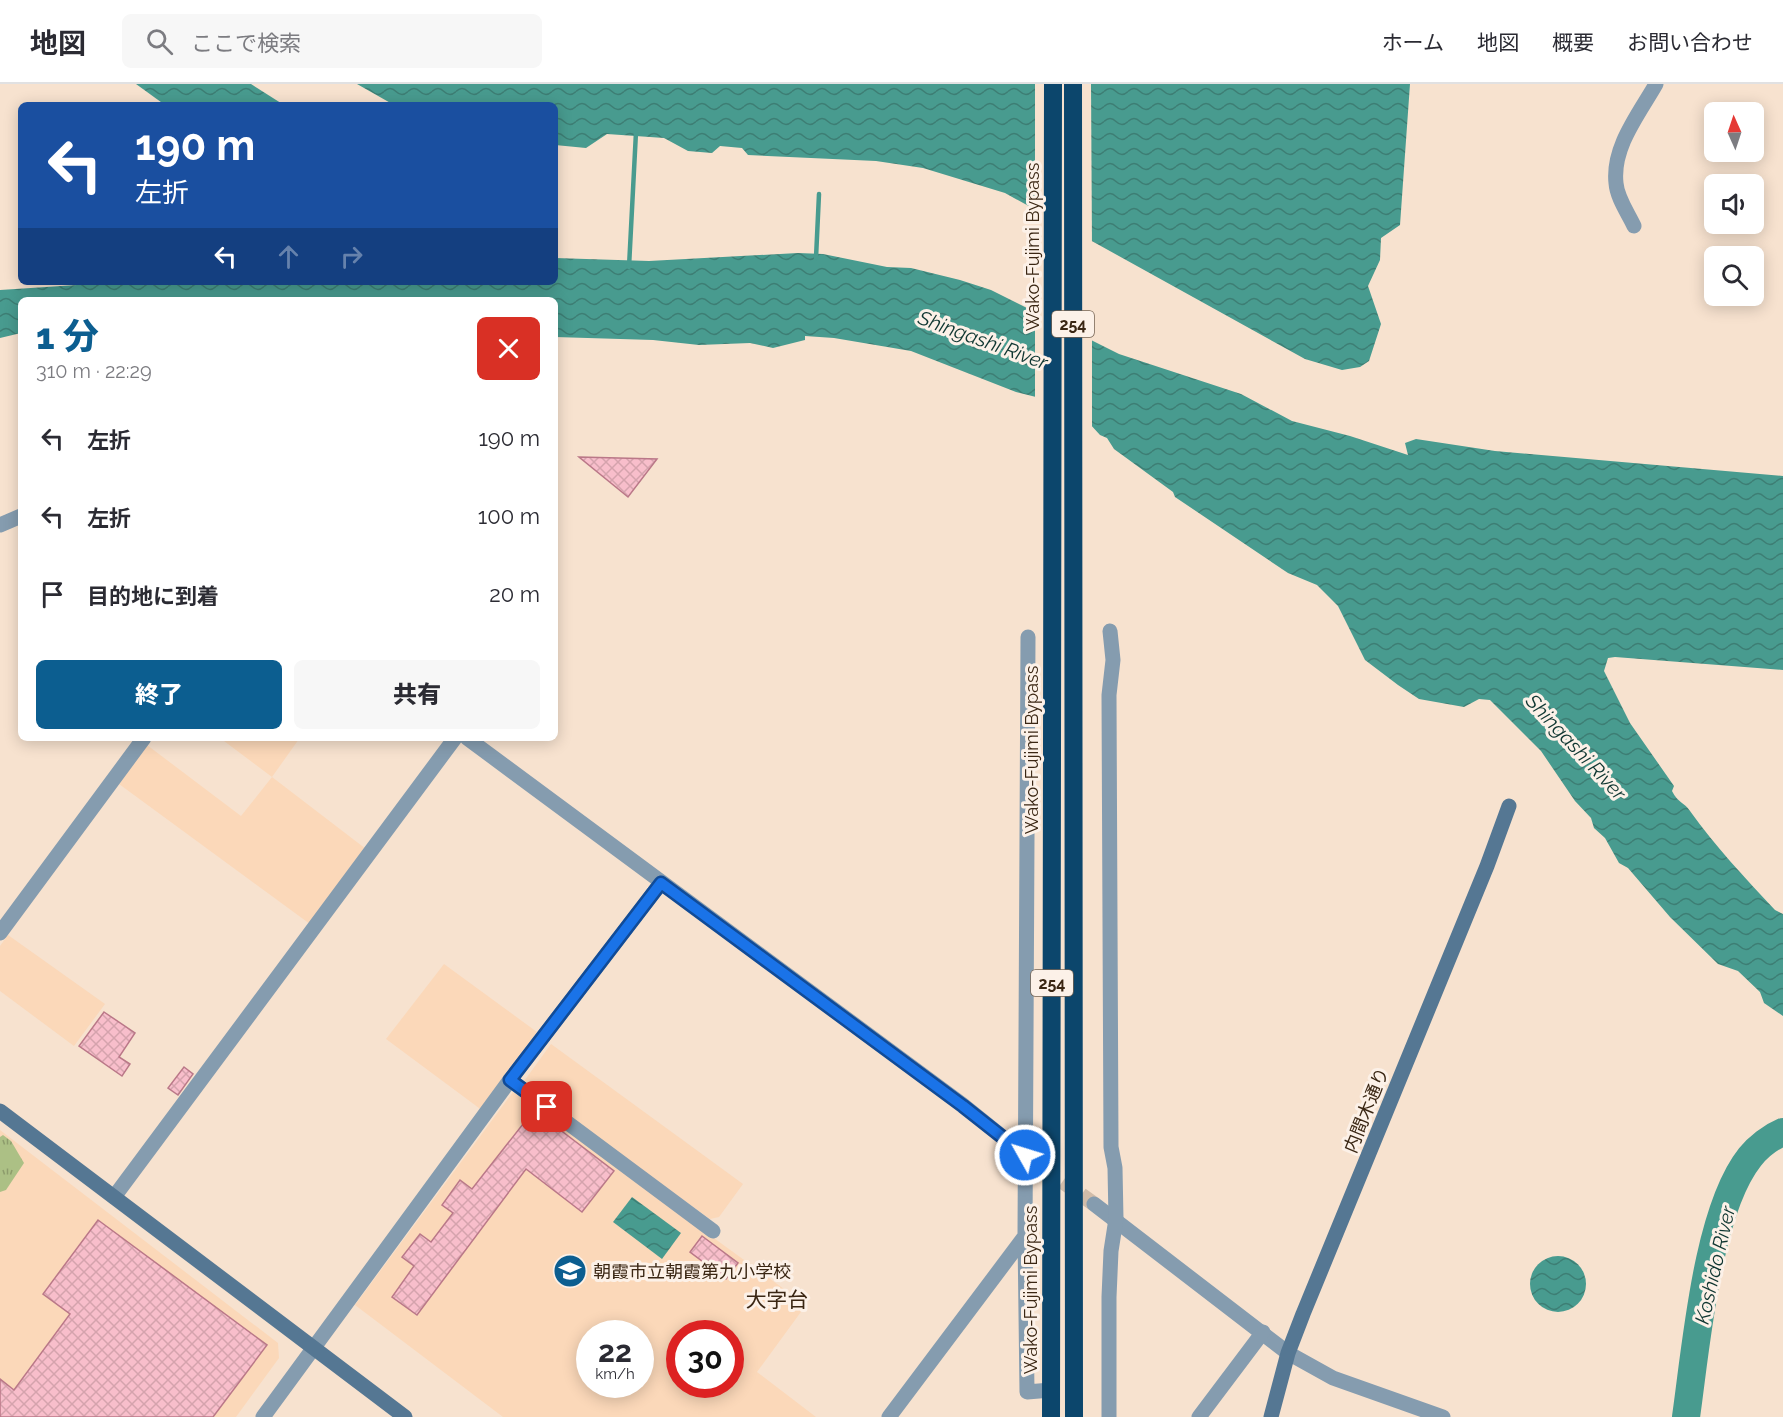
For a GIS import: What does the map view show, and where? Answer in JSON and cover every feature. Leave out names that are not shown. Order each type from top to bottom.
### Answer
[{"type":"highway","name":"Wako-Fujimi Bypass","points":[[1051,1417],[1053,84]]},
{"type":"highway","name":"254","points":[[1073,84],[1074,1417]]},
{"type":"street","points":[[1634,226],[1618,192],[1616,165],[1623,144],[1656,84]]},
{"type":"street","points":[[0,525],[18,517]]},
{"type":"street","points":[[1109,1417],[1109,1297],[1111,1251],[1116,1219],[1115,1168],[1111,1147],[1109,695],[1113,660],[1110,631]]},
{"type":"street","points":[[1028,637],[1025,1155],[1027,1392],[1051,1390]]},
{"type":"street","points":[[0,933],[142,741]]},
{"type":"street","points":[[114,1197],[453,741]]},
{"type":"street","points":[[471,741],[963,1106],[1025,1155]]},
{"type":"street","name":"内間木通り","points":[[1270,1417],[1288,1353],[1487,866],[1506,812]]},
{"type":"street","points":[[263,1417],[510,1080],[661,883]]},
{"type":"street","points":[[510,1080],[713,1231]]},
{"type":"street","points":[[0,1111],[405,1417]]},
{"type":"street","points":[[1094,1204],[1288,1353],[1333,1378],[1443,1417]]},
{"type":"street","points":[[889,1417],[1025,1236]]},
{"type":"street","points":[[1199,1417],[1263,1332]]},
{"type":"shaded area","points":[[224,741],[298,741],[272,777]]},
{"type":"shaded area","points":[[147,745],[241,816],[272,777],[366,849],[310,924],[119,784]]},
{"type":"shaded area","points":[[8,935],[105,1004],[74,1046],[0,991],[0,946]]},
{"type":"shaded area","points":[[444,964],[537,1032],[483,1111],[386,1039]]},
{"type":"shaded area","points":[[551,1044],[743,1184],[719,1217],[710,1219],[522,1084]]},
{"type":"shaded area","name":"朝霞市立朝霞第九小学校","points":[[513,1092],[806,1305],[757,1372],[816,1417],[503,1417],[355,1305]]},
{"type":"shaded area","points":[[0,1130],[278,1343],[279,1358],[236,1417],[0,1417]]},
{"type":"green space","points":[[3,1135],[11,1141],[24,1163],[6,1190],[0,1192],[0,1137]]},
{"type":"water","points":[[136,84],[251,84],[279,102],[161,102]]},
{"type":"water","points":[[357,84],[1410,84],[1400,225],[1381,238],[1380,260],[1368,286],[1381,324],[1369,361],[1360,367],[1342,370],[1305,359],[1005,193],[923,168],[876,161],[748,155],[742,148],[720,146],[712,153],[688,151],[664,138],[607,134],[586,148],[558,145],[558,102],[389,102]]},
{"type":"water","name":"Shingashi River","points":[[798,253],[823,254],[887,267],[911,268],[960,280],[991,290],[1119,354],[1241,394],[1292,421],[1350,436],[1408,455],[1405,443],[1416,439],[1495,451],[1783,476],[1783,670],[1615,657],[1608,658],[1604,671],[1630,723],[1674,786],[1672,791],[1674,795],[1688,808],[1742,874],[1775,910],[1783,914],[1783,1016],[1764,1003],[1760,992],[1738,971],[1718,964],[1670,917],[1628,868],[1619,863],[1605,838],[1594,828],[1591,818],[1575,801],[1541,751],[1490,700],[1479,699],[1464,707],[1419,699],[1398,685],[1365,660],[1338,606],[1317,585],[1288,573],[1175,497],[1173,492],[1114,449],[1107,438],[1100,435],[1089,423],[1040,398],[1016,392],[911,351],[834,338],[805,336],[805,340],[773,348],[750,343],[699,345],[653,340],[558,337],[558,297],[18,297],[18,334],[0,338],[0,290],[77,285],[558,285],[558,258],[649,261]]},
{"type":"water","points":[[632,1197],[681,1233],[662,1259],[613,1222]]},
{"type":"water","points":[[1552,1256],[1564,1256],[1574,1260],[1582,1268],[1586,1284],[1582,1300],[1574,1308],[1564,1312],[1552,1312],[1542,1308],[1534,1300],[1530,1290],[1530,1278],[1534,1268],[1542,1260]]},
{"type":"pier","points":[[1035,84],[1091,84],[1092,246],[1035,213]]},
{"type":"pier","points":[[1035,309],[1092,337],[1092,430],[1087,425],[1035,399]]},
{"type":"building","points":[[579,457],[657,459],[628,497]]},
{"type":"building","points":[[104,1012],[135,1033],[119,1057],[130,1064],[122,1076],[79,1046]]},
{"type":"building","points":[[184,1067],[193,1074],[178,1095],[168,1088]]},
{"type":"building","points":[[534,1110],[614,1171],[582,1212],[526,1169],[417,1315],[392,1297],[414,1266],[402,1257],[420,1234],[431,1242],[453,1213],[442,1205],[460,1180],[472,1189]]},
{"type":"building","points":[[98,1220],[267,1345],[213,1417],[0,1417],[0,1379],[14,1390],[70,1314],[43,1294]]},
{"type":"building","points":[[702,1236],[738,1263],[726,1279],[690,1252]]},
{"type":"waterway","points":[[629,267],[636,132]]},
{"type":"waterway","points":[[816,258],[819,194]]},
{"type":"waterway","name":"Koshido River","points":[[1686,1417],[1699,1318],[1713,1245],[1723,1211],[1735,1181],[1750,1157],[1765,1143],[1783,1132]]},
{"type":"tunnel","points":[[1025,1155],[1094,1204]]},
{"type":"place","name":"朝霞市立朝霞第九小学校","points":[[570,1271]]},
{"type":"district","name":"大字台","points":[[777,1299]]},
{"type":"route","points":[[547,1107],[510,1080],[661,883],[963,1106],[1025,1155]]}]
